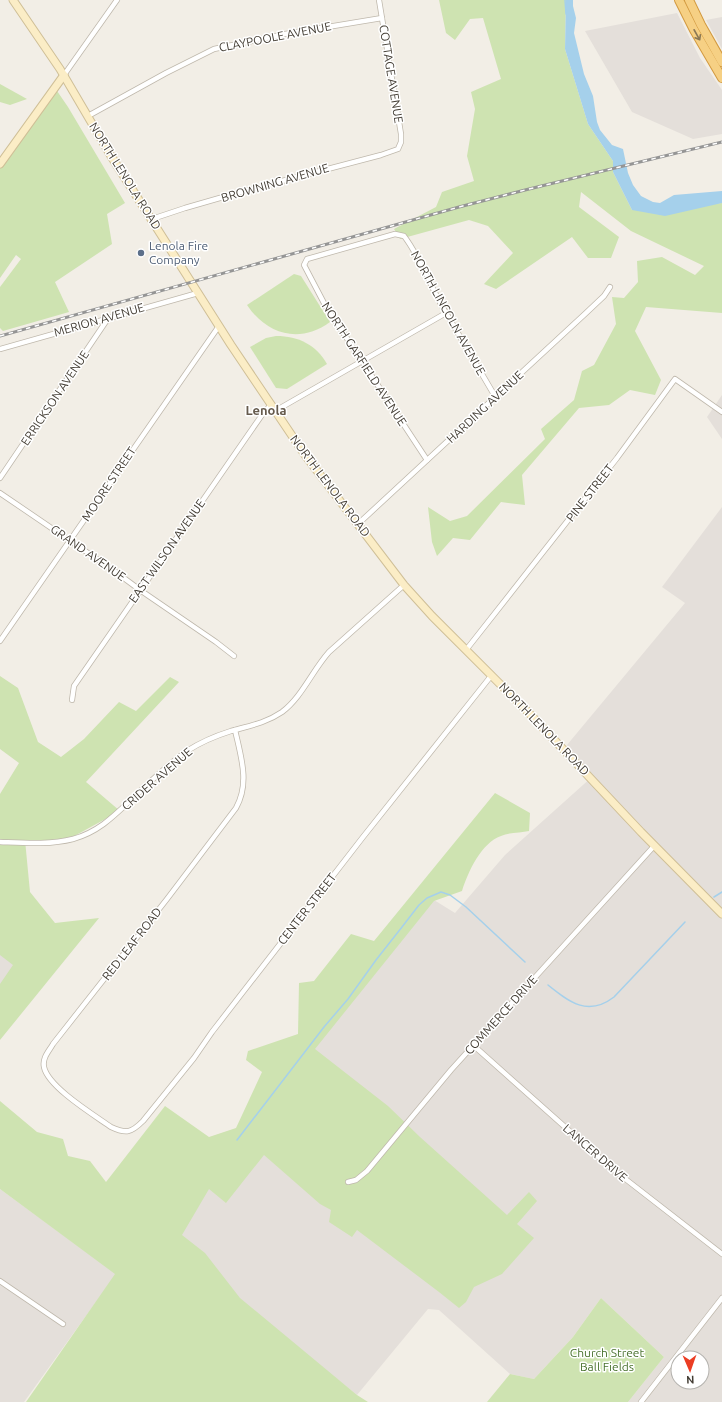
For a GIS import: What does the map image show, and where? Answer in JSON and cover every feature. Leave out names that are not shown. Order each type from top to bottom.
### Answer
[{"type":"highway","points":[[679,0],[697,36],[722,78]]},
{"type":"highway","points":[[689,0],[701,25],[721,59]]},
{"type":"main road","name":"NORTH LENOLA ROAD","points":[[13,0],[64,75],[115,161],[218,326],[275,412],[305,455],[404,585],[432,616],[538,722],[722,914]]},
{"type":"main road","points":[[0,164],[64,75]]},
{"type":"street","points":[[64,75],[117,0]]},
{"type":"street","name":"COTTAGE AVENUE","points":[[379,0],[401,134],[401,142],[398,148]]},
{"type":"street","name":"CLAYPOOLE AVENUE","points":[[88,116],[166,72],[214,49],[285,34],[382,18]]},
{"type":"street","name":"BROWNING AVENUE","points":[[152,219],[185,208],[381,155],[398,148]]},
{"type":"street","name":"NORTH LINCOLN AVENUE","points":[[304,266],[307,259],[312,257],[395,234],[404,236],[446,313],[496,398]]},
{"type":"street","name":"NORTH GARFIELD AVENUE","points":[[304,266],[325,305],[428,460]]},
{"type":"street","name":"HARDING AVENUE","points":[[358,524],[496,398],[599,301],[610,287]]},
{"type":"street","name":"MERION AVENUE","points":[[0,349],[198,293]]},
{"type":"street","points":[[275,412],[446,313]]},
{"type":"street","name":"ERRICKSON AVENUE","points":[[0,478],[109,318]]},
{"type":"street","name":"MOORE STREET","points":[[0,641],[218,326]]},
{"type":"street","name":"PINE STREET","points":[[466,650],[617,458],[675,379],[722,412]]},
{"type":"street","name":"EAST WILSON AVENUE","points":[[72,700],[74,686],[227,464],[264,412],[271,405]]},
{"type":"street","name":"GRAND AVENUE","points":[[0,493],[113,570],[234,656]]},
{"type":"street","name":"CRIDER AVENUE","points":[[0,842],[50,842],[72,840],[91,833],[107,823],[166,768],[186,752],[208,739],[235,730],[254,726],[269,720],[288,707],[329,652],[404,585]]},
{"type":"street","name":"CENTER STREET","points":[[117,1130],[129,1132],[143,1121],[194,1058],[212,1032],[323,888],[491,676]]},
{"type":"street","name":"RED LEAF ROAD","points":[[117,1130],[64,1092],[50,1079],[44,1066],[44,1061],[53,1044],[175,889],[236,808],[240,800],[244,783],[235,730]]},
{"type":"street","name":"COMMERCE DRIVE","points":[[348,1182],[356,1180],[367,1171],[423,1102],[473,1045],[655,845]]},
{"type":"street","name":"LANCER DRIVE","points":[[473,1045],[601,1160],[722,1254]]},
{"type":"street","points":[[0,1281],[64,1324]]},
{"type":"street","points":[[641,1402],[722,1298]]},
{"type":"shaded area","points":[[677,13],[700,58],[722,90],[722,134],[693,139],[632,112],[585,31]]},
{"type":"shaded area","points":[[722,17],[722,49],[706,20]]},
{"type":"shaded area","points":[[722,395],[722,439],[707,417]]},
{"type":"shaded area","points":[[722,507],[722,1402],[628,1402],[664,1357],[601,1298],[573,1337],[534,1379],[510,1374],[439,1310],[428,1309],[357,1395],[169,1244],[207,1188],[314,1049],[434,900],[455,913],[505,855],[593,776],[567,745],[685,603],[662,587]]},
{"type":"shaded area","points":[[0,933],[28,953],[0,992]]},
{"type":"shaded area","points":[[0,1189],[116,1274],[24,1402],[0,1402]]},
{"type":"green space","points":[[439,0],[566,0],[565,49],[588,124],[613,161],[613,172],[632,210],[722,203],[722,313],[646,307],[635,331],[661,380],[655,395],[630,390],[609,405],[579,408],[522,475],[525,505],[501,502],[470,540],[453,538],[437,556],[432,542],[428,507],[450,521],[467,516],[545,439],[541,429],[574,400],[582,371],[594,365],[616,324],[612,297],[624,298],[638,282],[637,261],[662,257],[695,275],[704,266],[631,231],[581,192],[579,207],[619,237],[611,258],[588,258],[572,237],[496,289],[484,284],[513,253],[488,226],[469,220],[400,239],[394,229],[436,207],[442,192],[474,181],[467,156],[475,109],[471,92],[501,79],[483,18],[470,19],[455,40],[446,33]]},
{"type":"green space","points":[[0,84],[27,99],[10,105],[0,102]]},
{"type":"green space","points":[[55,88],[68,107],[125,203],[107,214],[112,244],[55,282],[69,312],[3,331],[0,328],[0,287],[21,259],[16,255],[0,278],[0,166]]},
{"type":"green space","points":[[294,274],[301,276],[330,322],[319,329],[307,333],[285,333],[274,329],[255,315],[247,305]]},
{"type":"green space","points":[[284,336],[306,343],[323,357],[327,364],[287,389],[276,388],[250,347],[266,338]]},
{"type":"green space","points":[[0,676],[18,688],[38,742],[61,757],[84,739],[119,702],[136,711],[170,677],[179,682],[86,782],[120,811],[67,840],[25,840],[30,892],[55,923],[99,918],[0,1040],[0,984],[13,965],[0,955],[0,794],[19,763],[0,749]]},
{"type":"green space","points":[[495,793],[530,813],[529,831],[504,835],[494,840],[481,851],[468,875],[462,891],[434,901],[315,1049],[388,1106],[420,1137],[507,1215],[529,1192],[537,1201],[517,1224],[534,1238],[502,1274],[474,1287],[466,1302],[459,1308],[357,1230],[352,1237],[329,1222],[331,1210],[320,1204],[264,1155],[226,1203],[209,1189],[182,1235],[205,1253],[240,1298],[357,1395],[368,1402],[26,1402],[115,1274],[0,1189],[0,1101],[37,1132],[63,1139],[68,1156],[90,1161],[106,1182],[165,1106],[209,1137],[236,1128],[262,1072],[246,1060],[248,1051],[298,1034],[299,983],[314,981],[351,934],[374,941]]},
{"type":"green space","name":"Church Street Ball Fields","points":[[601,1298],[664,1357],[628,1402],[487,1402],[510,1374],[534,1379],[573,1337]]},
{"type":"water","points":[[566,0],[573,0],[576,18],[574,33],[584,74],[593,96],[597,122],[600,130],[612,145],[623,149],[628,173],[633,185],[641,196],[653,202],[660,203],[674,195],[722,191],[722,203],[665,216],[632,210],[613,172],[613,161],[588,124],[565,49]]},
{"type":"waterway","points":[[565,0],[566,14]]},
{"type":"waterway","points":[[237,1140],[324,1027],[348,999],[419,905],[427,898],[441,892],[450,895],[466,907],[525,962]]},
{"type":"waterway","points":[[714,897],[722,892]]},
{"type":"waterway","points":[[548,985],[571,1002],[579,1005],[596,1006],[605,1003],[614,997],[685,922]]},
{"type":"railway","points":[[0,336],[459,207],[722,142]]},
{"type":"place","name":"Lenola Fire Company","points":[[141,253]]},
{"type":"district","name":"Lenola","points":[[266,410]]}]
